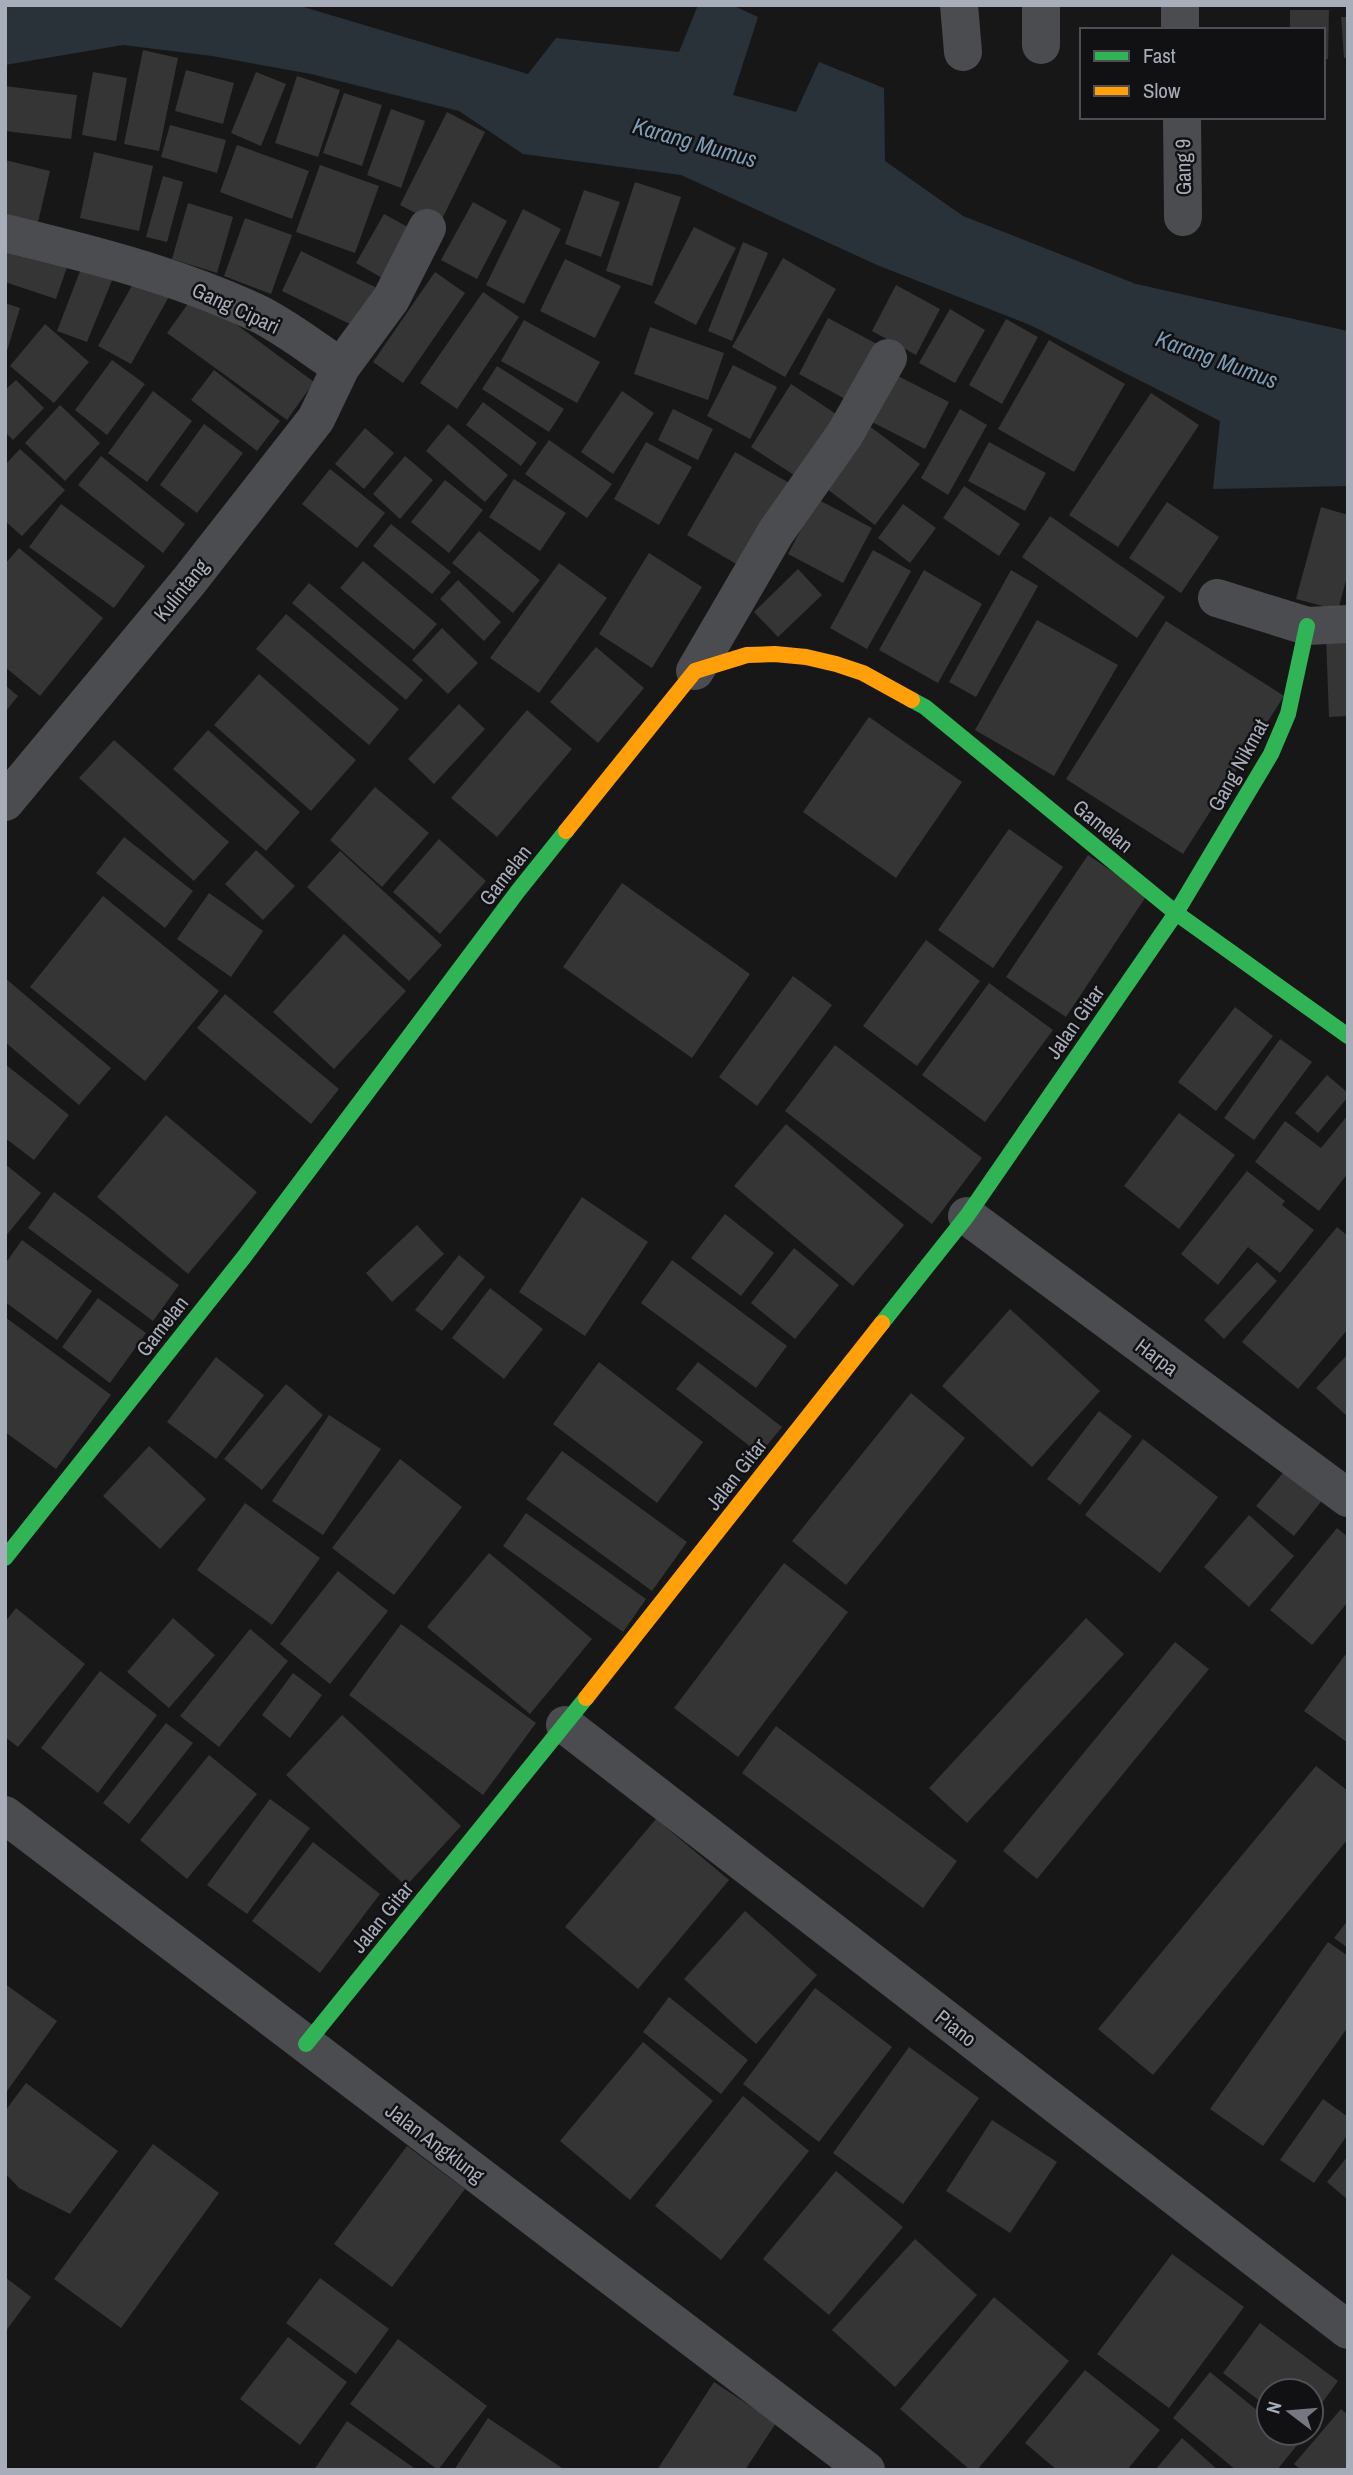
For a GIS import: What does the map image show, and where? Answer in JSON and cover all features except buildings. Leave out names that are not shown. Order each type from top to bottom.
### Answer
[{"type":"street","points":[[959,5],[962,52]]},
{"type":"street","points":[[1041,5],[1041,45]]},
{"type":"street","points":[[1180,5],[1180,28]]},
{"type":"street","name":"Gang 9","points":[[1182,119],[1183,218]]},
{"type":"street","points":[[341,367],[391,299],[427,228]]},
{"type":"street","name":"Gang Cipari","points":[[5,233],[165,275],[258,313],[341,367]]},
{"type":"street","points":[[695,671],[776,532],[845,434],[888,358]]},
{"type":"street","name":"Kulintang","points":[[5,803],[188,581],[316,419],[341,367]]},
{"type":"street","points":[[1217,597],[1307,626],[1348,624]]},
{"type":"street","name":"Gang Nikmat","points":[[1176,913],[1280,737],[1296,683],[1307,626]]},
{"type":"street","name":"Gamelan","points":[[5,1558],[244,1257],[518,891],[695,671],[726,659],[747,655],[829,661],[862,673],[925,707],[1176,913],[1348,1036]]},
{"type":"street","name":"Jalan Gitar","points":[[306,2044],[565,1725],[967,1216],[1176,913]]},
{"type":"street","name":"Harpa","points":[[967,1216],[1348,1498]]},
{"type":"street","name":"Piano","points":[[565,1725],[1348,2330]]},
{"type":"street","name":"Jalan Angklung","points":[[5,1815],[866,2470]]},
{"type":"water","name":"Karang Mumus","points":[[5,5],[297,5],[528,74],[556,38],[679,52],[698,5],[732,5],[758,17],[733,95],[796,112],[819,62],[884,88],[885,161],[963,216],[1136,284],[1348,331],[1348,486],[1213,489],[1220,421],[1030,325],[877,265],[681,175],[523,154],[459,111],[311,74],[212,56],[123,45],[5,65]]},
{"type":"traffic: fast","points":[[882,1323],[967,1216],[1176,913],[1271,754],[1288,714],[1307,626]]},
{"type":"traffic: fast","points":[[912,700],[925,707],[1176,913],[1348,1036]]},
{"type":"traffic: fast","points":[[5,1558],[244,1257],[518,891],[566,831]]},
{"type":"traffic: fast","points":[[306,2044],[586,1698]]},
{"type":"traffic: slow","points":[[566,831],[695,671],[747,655],[806,657],[863,673],[912,700]]},
{"type":"traffic: slow","points":[[586,1698],[882,1323]]}]
